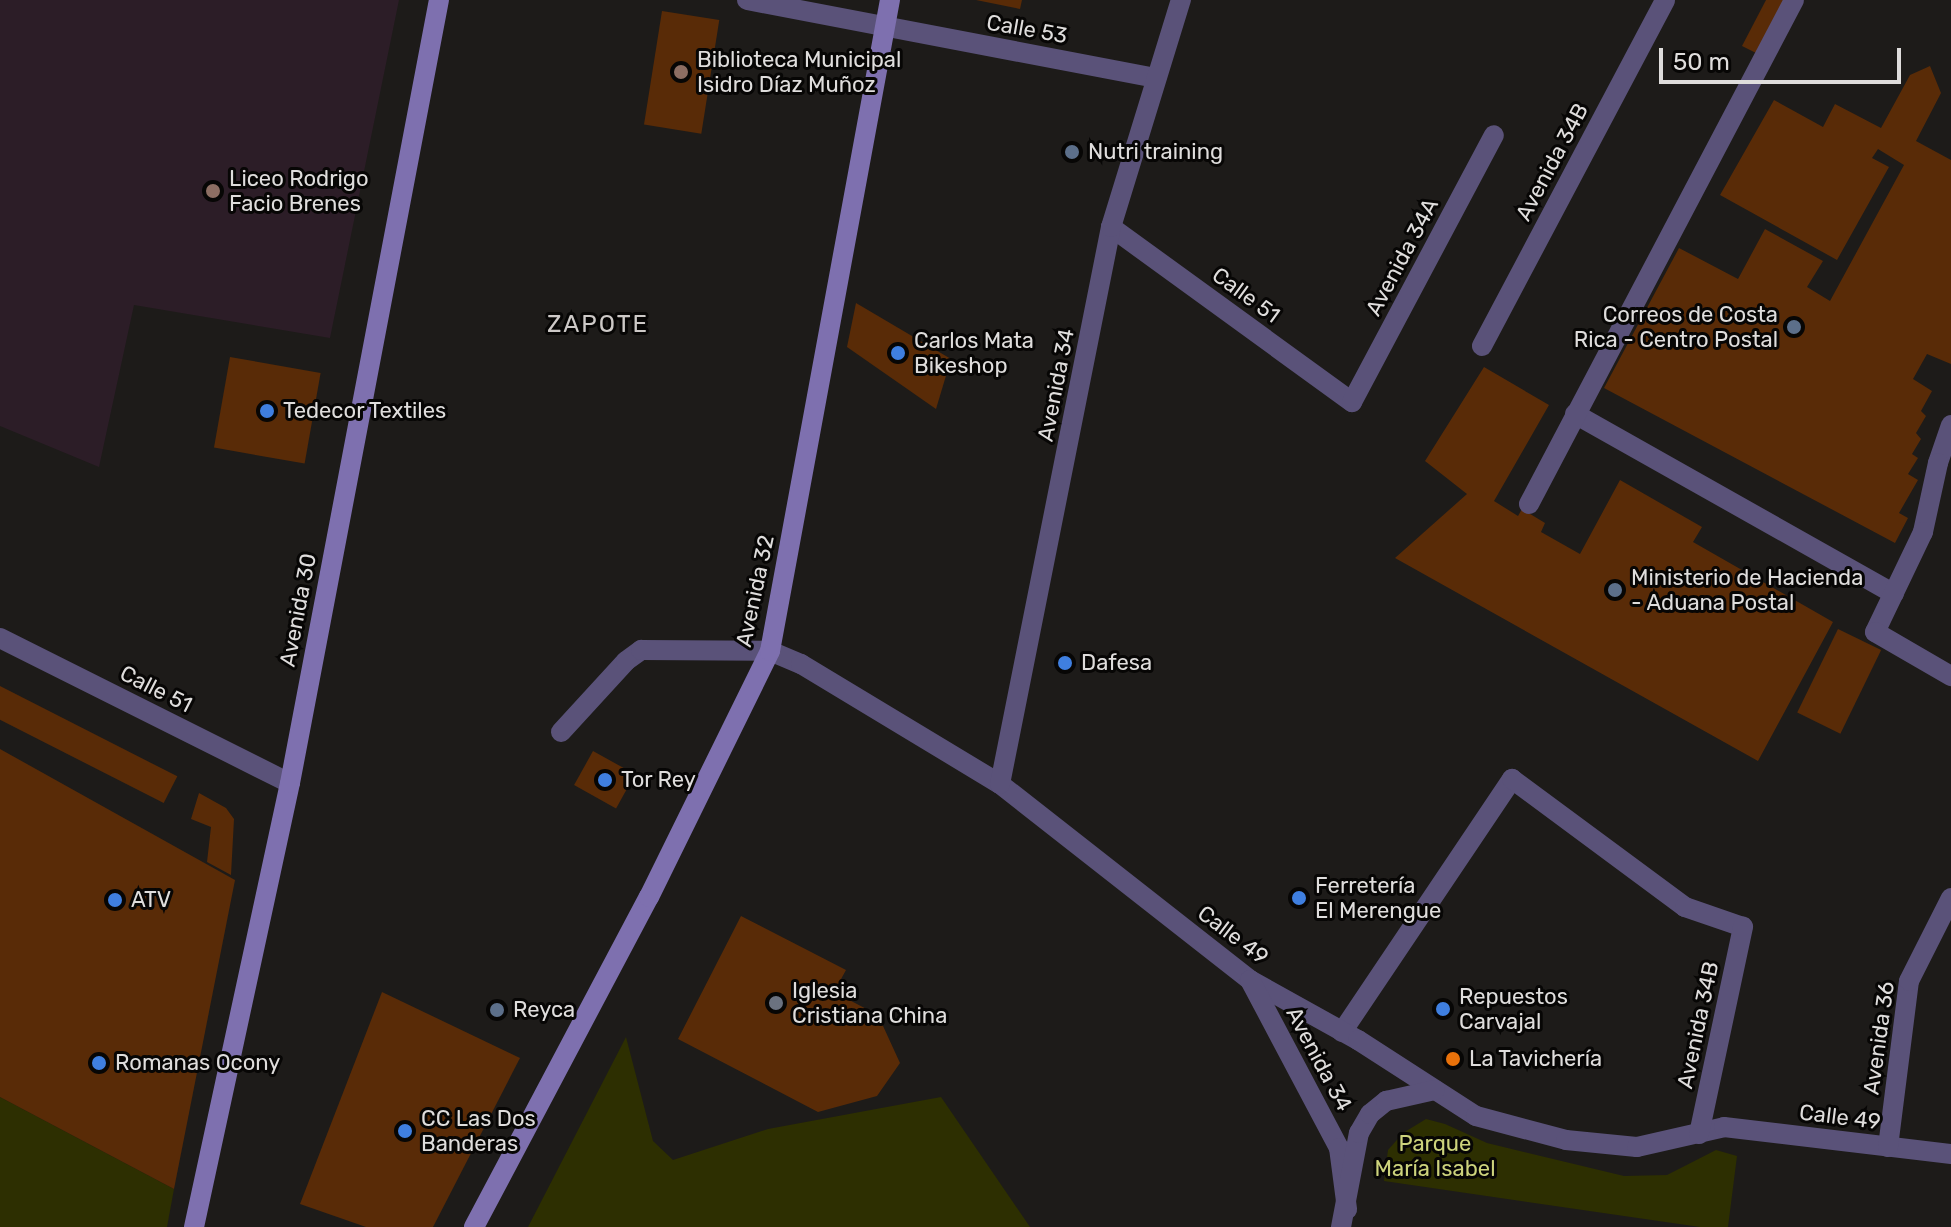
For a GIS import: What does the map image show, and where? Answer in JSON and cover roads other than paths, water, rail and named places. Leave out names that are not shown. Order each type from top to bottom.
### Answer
[{"type":"main road","name":"Avenida 30","points":[[194,1227],[290,783],[439,0]]},
{"type":"main road","name":"Avenida 32","points":[[474,1227],[649,897],[770,651],[890,0]]},
{"type":"street","name":"Calle 53","points":[[747,0],[1156,78]]},
{"type":"street","name":"Avenida 34","points":[[1000,784],[1111,227],[1181,0]]},
{"type":"street","name":"Avenida 34B","points":[[1482,346],[1665,0]]},
{"type":"street","points":[[1529,504],[1794,0]]},
{"type":"street","name":"Avenida 34A","points":[[1352,402],[1494,135]]},
{"type":"street","name":"Calle 51","points":[[1111,227],[1352,402]]},
{"type":"street","points":[[1575,414],[1894,594]]},
{"type":"street","points":[[1951,425],[1938,463],[1923,532],[1875,632],[1951,676]]},
{"type":"street","name":"Calle 51","points":[[0,638],[290,783]]},
{"type":"street","name":"Calle 49","points":[[561,732],[626,661],[641,650],[770,651],[801,664],[1000,784],[1250,980],[1342,1032],[1476,1116],[1566,1140],[1637,1147],[1724,1127],[1951,1154]]},
{"type":"street","name":"Avenida 34B","points":[[1342,1032],[1512,779],[1685,907],[1743,927],[1699,1134]]},
{"type":"street","name":"Avenida 36","points":[[1888,1147],[1909,981],[1951,898]]},
{"type":"street","name":"Avenida 34","points":[[1250,980],[1339,1148],[1344,1218]]},
{"type":"street","name":"Avenida 34","points":[[1344,1218],[1359,1133],[1370,1114],[1386,1101],[1435,1090]]},
{"type":"place","name":"Biblioteca Municipal Isidro Díaz Muñoz","points":[[681,72]]},
{"type":"place","name":"Nutri training","points":[[1072,152]]},
{"type":"place","name":"Liceo Rodrigo Facio Brenes","points":[[213,191]]},
{"type":"place","name":"Correos de Costa Rica - Centro Postal","points":[[1794,327]]},
{"type":"place","name":"Carlos Mata Bikeshop","points":[[898,353]]},
{"type":"place","name":"Tedecor Textiles","points":[[267,411]]},
{"type":"place","name":"Ministerio de Hacienda - Aduana Postal","points":[[1615,590]]},
{"type":"place","name":"Dafesa","points":[[1065,663]]},
{"type":"place","name":"Tor Rey","points":[[605,780]]},
{"type":"place","name":"Ferretería El Merengue","points":[[1299,898]]},
{"type":"place","name":"ATV","points":[[115,900]]},
{"type":"place","name":"Iglesia Cristiana China","points":[[776,1003]]},
{"type":"place","name":"Repuestos Carvajal","points":[[1443,1009]]},
{"type":"place","name":"Reyca","points":[[497,1010]]},
{"type":"place","name":"La Tavichería","points":[[1453,1059]]},
{"type":"place","name":"Romanas Ocony","points":[[99,1063]]},
{"type":"place","name":"CC Las Dos Banderas","points":[[405,1131]]},
{"type":"district","name":"ZAPOTE","points":[[598,325]]},
{"type":"park label","name":"Parque María Isabel","points":[[1435,1156]]}]
